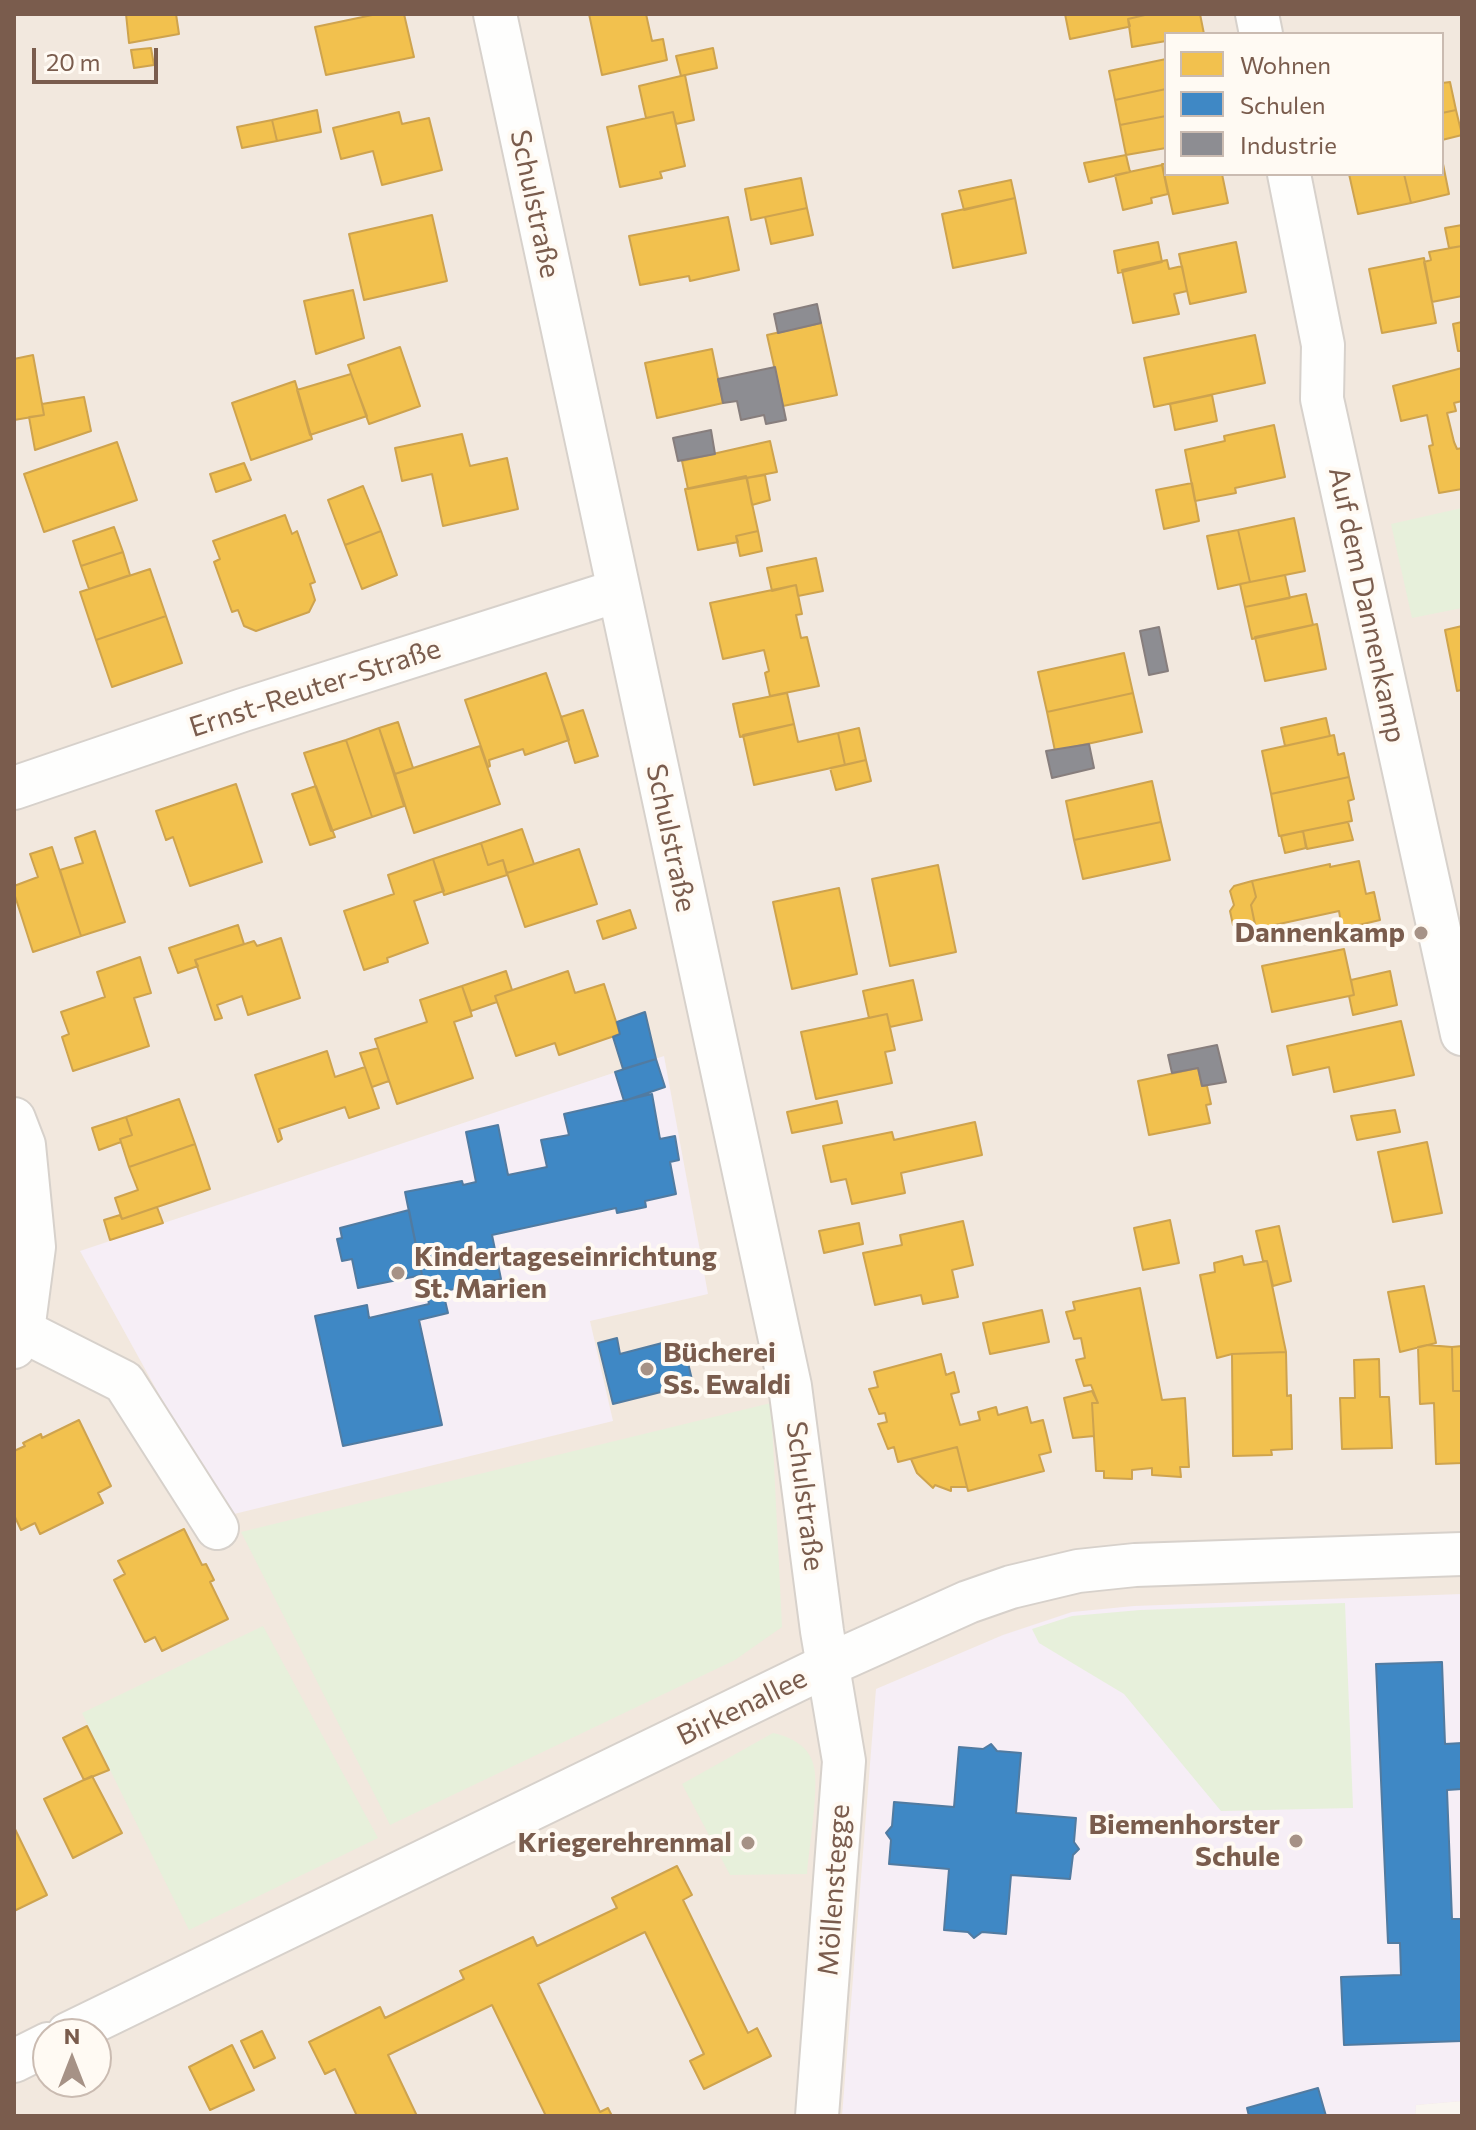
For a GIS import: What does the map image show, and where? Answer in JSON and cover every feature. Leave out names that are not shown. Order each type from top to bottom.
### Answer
[{"type":"street","name":"Schulstraße","points":[[495,14],[790,1386],[828,1665]]},
{"type":"street","name":"Auf dem Dannenkamp","points":[[1289,176],[1323,345],[1322,399],[1462,1034]]},
{"type":"street","name":"Ernst-Reuter-Straße","points":[[14,788],[243,710],[617,591]]},
{"type":"street","points":[[14,1119],[24,1145],[34,1247],[19,1339],[124,1382],[217,1528]]},
{"type":"street","name":"Birkenallee","points":[[101,2018],[828,1665],[968,1602],[1011,1587],[1078,1571],[1135,1565],[1462,1554]]},
{"type":"street","name":"Möllenstegge","points":[[817,2116],[844,1761],[828,1665]]},
{"type":"street","points":[[14,2061],[32,2052]]},
{"type":"shaded area","points":[[14,14],[1462,14],[1462,2101],[1416,2105],[1415,2116],[14,2116]]},
{"type":"shaded area","name":"Kindertageseinrichtung St. Marien","points":[[664,1056],[708,1294],[590,1321],[613,1421],[226,1516],[80,1251]]},
{"type":"shaded area","name":"Biemenhorster Schule","points":[[1462,1594],[1462,2101],[1416,2105],[1415,2116],[842,2116],[876,1689],[1003,1635],[1072,1612],[1134,1606]]},
{"type":"green space","points":[[1462,508],[1462,608],[1412,618],[1391,524]]},
{"type":"green space","points":[[771,1403],[782,1627],[735,1660],[390,1825],[241,1532]]},
{"type":"green space","points":[[1345,1603],[1353,1808],[1221,1811],[1124,1694],[1039,1643],[1032,1629],[1072,1616],[1140,1610]]},
{"type":"green space","points":[[263,1626],[378,1838],[189,1930],[82,1713]]},
{"type":"green space","points":[[773,1733],[804,1748],[814,1767],[815,1804],[807,1874],[730,1875],[682,1784]]},
{"type":"building: Wohnen","points":[[126,14],[176,14],[179,34],[129,43]]},
{"type":"building: Wohnen","points":[[377,14],[404,14],[414,57],[326,75],[315,27]]},
{"type":"building: Wohnen","points":[[589,14],[646,14],[652,41],[663,39],[667,60],[602,75]]},
{"type":"building: Wohnen","points":[[1065,14],[1149,14],[1128,19],[1128,27],[1070,39]]},
{"type":"building: Wohnen","points":[[1149,14],[1200,14],[1204,32],[1164,32],[1164,41],[1132,47],[1128,19]]},
{"type":"building: Wohnen","points":[[151,48],[154,65],[134,68],[131,50]]},
{"type":"building: Wohnen","points":[[713,48],[717,68],[681,76],[676,56]]},
{"type":"building: Wohnen","points":[[1164,59],[1164,89],[1115,100],[1109,71]]},
{"type":"building: Wohnen","points":[[685,75],[694,120],[676,124],[673,112],[646,118],[639,86]]},
{"type":"building: Wohnen","points":[[1450,82],[1456,110],[1444,113],[1444,83]]},
{"type":"building: Wohnen","points":[[1164,89],[1164,116],[1120,125],[1115,100]]},
{"type":"building: Wohnen","points":[[317,110],[321,132],[277,141],[272,120]]},
{"type":"building: Wohnen","points":[[1456,110],[1462,135],[1444,140],[1444,113]]},
{"type":"building: Wohnen","points":[[399,112],[402,124],[429,118],[442,170],[382,185],[373,151],[341,159],[333,128]]},
{"type":"building: Wohnen","points":[[673,112],[685,166],[660,172],[662,178],[620,187],[607,127]]},
{"type":"building: Wohnen","points":[[1164,116],[1164,148],[1126,155],[1120,125]]},
{"type":"building: Wohnen","points":[[272,120],[277,141],[242,148],[237,127]]},
{"type":"building: Wohnen","points":[[1126,155],[1130,172],[1089,182],[1084,163]]},
{"type":"building: Wohnen","points":[[1162,165],[1168,194],[1151,198],[1152,203],[1123,210],[1115,175]]},
{"type":"building: Wohnen","points":[[1444,169],[1449,194],[1411,203],[1404,176],[1444,176]]},
{"type":"building: Wohnen","points":[[1165,176],[1222,176],[1228,203],[1173,214]]},
{"type":"building: Wohnen","points":[[1349,176],[1404,176],[1411,203],[1358,214]]},
{"type":"building: Wohnen","points":[[801,178],[807,208],[751,220],[745,189]]},
{"type":"building: Wohnen","points":[[1011,180],[1015,198],[964,210],[959,191]]},
{"type":"building: Wohnen","points":[[1015,198],[1026,253],[953,268],[942,214]]},
{"type":"building: Wohnen","points":[[807,208],[813,235],[771,244],[765,217]]},
{"type":"building: Wohnen","points":[[432,215],[447,281],[364,300],[349,234]]},
{"type":"building: Wohnen","points":[[728,217],[739,270],[690,281],[689,276],[640,285],[629,236]]},
{"type":"building: Wohnen","points":[[1462,225],[1462,246],[1449,248],[1445,228]]},
{"type":"building: Wohnen","points":[[1158,242],[1162,262],[1118,273],[1114,251]]},
{"type":"building: Wohnen","points":[[1236,242],[1246,292],[1190,304],[1179,254]]},
{"type":"building: Wohnen","points":[[1462,246],[1462,296],[1432,302],[1424,262],[1431,260],[1429,252]]},
{"type":"building: Wohnen","points":[[1424,258],[1436,323],[1382,333],[1369,269]]},
{"type":"building: Wohnen","points":[[1167,260],[1169,269],[1182,266],[1187,291],[1174,294],[1179,314],[1133,323],[1122,270]]},
{"type":"building: Wohnen","points":[[353,290],[364,338],[316,354],[304,301]]},
{"type":"building: Wohnen","points":[[1462,322],[1462,351],[1458,351],[1453,324]]},
{"type":"building: Wohnen","points":[[821,323],[837,395],[783,406],[767,335]]},
{"type":"building: Wohnen","points":[[1255,335],[1265,383],[1154,407],[1144,358]]},
{"type":"building: Wohnen","points":[[400,347],[420,406],[369,424],[348,365]]},
{"type":"building: Wohnen","points":[[712,349],[723,403],[657,418],[645,363]]},
{"type":"building: Wohnen","points":[[33,355],[44,415],[14,420],[14,359]]},
{"type":"building: Wohnen","points":[[1462,368],[1462,401],[1454,403],[1456,411],[1447,413],[1457,449],[1462,448],[1462,489],[1439,493],[1429,446],[1433,445],[1427,415],[1401,421],[1393,386]]},
{"type":"building: Wohnen","points":[[351,374],[367,416],[310,435],[297,390]]},
{"type":"building: Wohnen","points":[[295,381],[312,439],[251,460],[232,403]]},
{"type":"building: Wohnen","points":[[1212,395],[1217,421],[1175,430],[1170,404]]},
{"type":"building: Wohnen","points":[[84,397],[91,431],[35,450],[29,417],[44,415],[42,404]]},
{"type":"building: Wohnen","points":[[1274,425],[1285,477],[1235,488],[1236,493],[1195,501],[1185,450],[1225,441],[1224,436]]},
{"type":"building: Wohnen","points":[[462,434],[470,466],[507,458],[518,509],[443,526],[432,474],[402,481],[395,448]]},
{"type":"building: Wohnen","points":[[770,441],[777,472],[688,489],[682,461]]},
{"type":"building: Wohnen","points":[[117,442],[137,500],[44,532],[24,474]]},
{"type":"building: Wohnen","points":[[244,463],[251,480],[216,492],[210,474]]},
{"type":"building: Wohnen","points":[[765,475],[770,500],[752,505],[747,478]]},
{"type":"building: Wohnen","points":[[746,476],[758,531],[736,536],[738,542],[698,550],[685,489]]},
{"type":"building: Wohnen","points":[[1192,483],[1199,521],[1164,529],[1156,490]]},
{"type":"building: Wohnen","points":[[363,486],[381,531],[345,545],[328,500]]},
{"type":"building: Wohnen","points":[[285,515],[292,534],[297,531],[315,582],[310,584],[315,600],[309,612],[256,631],[244,626],[238,610],[232,612],[214,562],[220,559],[213,541]]},
{"type":"building: Wohnen","points":[[1294,518],[1305,571],[1250,582],[1238,530]]},
{"type":"building: Wohnen","points":[[114,527],[123,552],[81,566],[73,541]]},
{"type":"building: Wohnen","points":[[1238,530],[1250,582],[1218,589],[1207,536]]},
{"type":"building: Wohnen","points":[[381,531],[397,575],[362,589],[345,545]]},
{"type":"building: Wohnen","points":[[758,531],[762,551],[740,556],[736,536]]},
{"type":"building: Wohnen","points":[[123,552],[130,575],[89,589],[81,566]]},
{"type":"building: Wohnen","points":[[816,558],[823,591],[798,596],[796,585],[772,591],[767,568]]},
{"type":"building: Wohnen","points":[[150,569],[166,616],[96,640],[80,592]]},
{"type":"building: Wohnen","points":[[1285,575],[1290,598],[1245,607],[1240,584]]},
{"type":"building: Wohnen","points":[[796,585],[802,614],[796,615],[801,638],[807,637],[819,686],[770,696],[764,650],[723,659],[710,603]]},
{"type":"building: Wohnen","points":[[1306,594],[1313,625],[1252,639],[1245,607]]},
{"type":"building: Wohnen","points":[[166,616],[182,663],[112,687],[96,640]]},
{"type":"building: Wohnen","points":[[1317,624],[1326,669],[1265,681],[1255,637]]},
{"type":"building: Wohnen","points":[[1462,626],[1462,693],[1461,690],[1457,691],[1445,630]]},
{"type":"building: Wohnen","points":[[1124,653],[1133,693],[1047,712],[1038,672]]},
{"type":"building: Wohnen","points":[[546,673],[569,740],[525,755],[523,749],[489,760],[488,767],[465,700]]},
{"type":"building: Wohnen","points":[[787,693],[794,724],[740,737],[733,704]]},
{"type":"building: Wohnen","points":[[1133,693],[1142,732],[1055,751],[1047,712]]},
{"type":"building: Wohnen","points":[[583,710],[598,756],[575,763],[561,717]]},
{"type":"building: Wohnen","points":[[1326,718],[1330,736],[1285,746],[1281,728]]},
{"type":"building: Wohnen","points":[[398,722],[413,768],[395,774],[379,728]]},
{"type":"building: Wohnen","points":[[794,724],[798,742],[838,733],[845,765],[754,785],[743,735]]},
{"type":"building: Wohnen","points":[[379,728],[404,806],[372,817],[346,740]]},
{"type":"building: Wohnen","points":[[859,728],[866,760],[845,765],[838,733]]},
{"type":"building: Wohnen","points":[[1334,735],[1338,755],[1344,753],[1349,777],[1271,794],[1262,751]]},
{"type":"building: Wohnen","points":[[346,740],[372,817],[331,831],[304,753]]},
{"type":"building: Wohnen","points":[[480,746],[500,804],[414,833],[395,774]]},
{"type":"building: Wohnen","points":[[866,760],[871,781],[836,790],[830,768]]},
{"type":"building: Wohnen","points":[[1349,777],[1354,799],[1348,801],[1352,821],[1279,836],[1271,794]]},
{"type":"building: Wohnen","points":[[1152,781],[1161,822],[1074,840],[1066,801]]},
{"type":"building: Wohnen","points":[[236,784],[262,862],[190,886],[173,837],[166,840],[156,811]]},
{"type":"building: Wohnen","points":[[316,786],[335,837],[310,845],[292,794]]},
{"type":"building: Wohnen","points":[[1161,822],[1170,860],[1083,879],[1074,840]]},
{"type":"building: Wohnen","points":[[1348,822],[1353,840],[1307,849],[1303,831]]},
{"type":"building: Wohnen","points":[[522,829],[534,864],[507,873],[503,860],[488,865],[481,843]]},
{"type":"building: Wohnen","points":[[95,831],[125,922],[81,936],[60,870],[83,863],[75,838]]},
{"type":"building: Wohnen","points":[[1303,831],[1306,848],[1285,853],[1281,836]]},
{"type":"building: Wohnen","points":[[481,843],[488,865],[503,860],[507,875],[444,895],[433,859]]},
{"type":"building: Wohnen","points":[[52,847],[81,936],[33,952],[14,886],[38,877],[30,854]]},
{"type":"building: Wohnen","points":[[579,849],[597,904],[525,927],[507,873]]},
{"type":"building: Wohnen","points":[[433,859],[444,891],[414,901],[428,943],[364,970],[344,911],[394,894],[388,875]]},
{"type":"building: Wohnen","points":[[1359,861],[1366,894],[1374,892],[1380,920],[1342,929],[1339,911],[1256,929],[1251,905],[1256,897],[1252,881]]},
{"type":"building: Wohnen","points":[[938,865],[956,952],[890,966],[872,879]]},
{"type":"building: Wohnen","points":[[1252,881],[1256,897],[1251,905],[1255,925],[1239,929],[1233,925],[1230,911],[1234,905],[1230,891],[1234,886]]},
{"type":"building: Wohnen","points":[[839,888],[857,974],[792,989],[773,902]]},
{"type":"building: Wohnen","points":[[630,910],[636,928],[603,939],[597,921]]},
{"type":"building: Wohnen","points":[[238,925],[244,944],[195,960],[198,966],[178,973],[169,948]]},
{"type":"building: Wohnen","points":[[281,938],[300,998],[248,1015],[242,996],[217,1005],[222,1018],[215,1020],[195,960],[254,941],[257,946]]},
{"type":"building: Wohnen","points":[[1344,949],[1354,995],[1272,1012],[1262,966]]},
{"type":"building: Wohnen","points":[[140,957],[151,993],[134,998],[149,1046],[73,1071],[62,1037],[69,1034],[61,1012],[105,997],[97,972]]},
{"type":"building: Wohnen","points":[[506,971],[512,990],[495,996],[497,1002],[471,1011],[462,986]]},
{"type":"building: Wohnen","points":[[568,971],[575,993],[604,984],[620,1034],[559,1055],[555,1043],[516,1056],[495,996]]},
{"type":"building: Wohnen","points":[[1390,971],[1397,1005],[1353,1015],[1349,996],[1354,995],[1351,980]]},
{"type":"building: Wohnen","points":[[913,980],[922,1020],[890,1027],[887,1014],[869,1018],[863,991]]},
{"type":"building: Wohnen","points":[[462,986],[472,1016],[454,1022],[473,1078],[397,1104],[375,1039],[427,1022],[420,1000]]},
{"type":"building: Wohnen","points":[[887,1014],[895,1050],[885,1052],[892,1083],[816,1099],[801,1032]]},
{"type":"building: Wohnen","points":[[1401,1021],[1414,1075],[1334,1092],[1329,1067],[1293,1075],[1287,1046]]},
{"type":"building: Wohnen","points":[[378,1048],[389,1081],[372,1087],[360,1053]]},
{"type":"building: Wohnen","points":[[327,1051],[335,1077],[365,1067],[379,1108],[349,1118],[345,1107],[279,1129],[282,1139],[278,1142],[255,1075]]},
{"type":"building: Wohnen","points":[[1198,1068],[1211,1104],[1206,1105],[1210,1123],[1149,1135],[1138,1081]]},
{"type":"building: Wohnen","points":[[179,1099],[195,1144],[129,1167],[120,1139],[132,1135],[126,1117]]},
{"type":"building: Wohnen","points":[[837,1101],[842,1123],[792,1133],[787,1112]]},
{"type":"building: Wohnen","points":[[1395,1110],[1400,1132],[1357,1140],[1351,1116]]},
{"type":"building: Wohnen","points":[[126,1117],[132,1135],[99,1150],[92,1128]]},
{"type":"building: Wohnen","points":[[975,1122],[982,1155],[901,1173],[905,1193],[852,1204],[846,1179],[831,1182],[823,1146],[892,1132],[894,1140]]},
{"type":"building: Wohnen","points":[[1427,1142],[1442,1213],[1393,1222],[1378,1152]]},
{"type":"building: Wohnen","points":[[195,1144],[210,1189],[122,1219],[115,1198],[138,1190],[129,1167]]},
{"type":"building: Wohnen","points":[[157,1207],[163,1223],[110,1240],[104,1220],[120,1215],[122,1219]]},
{"type":"building: Wohnen","points":[[1170,1220],[1179,1263],[1143,1270],[1134,1228]]},
{"type":"building: Wohnen","points":[[963,1221],[973,1265],[952,1270],[958,1297],[923,1304],[921,1295],[875,1305],[863,1253],[902,1245],[900,1235]]},
{"type":"building: Wohnen","points":[[859,1223],[863,1244],[824,1253],[819,1231]]},
{"type":"building: Wohnen","points":[[1279,1226],[1291,1281],[1273,1286],[1256,1231]]},
{"type":"building: Wohnen","points":[[1242,1256],[1244,1265],[1267,1261],[1286,1352],[1232,1354],[1217,1358],[1200,1275],[1215,1272],[1214,1263]]},
{"type":"building: Wohnen","points":[[1424,1286],[1436,1343],[1400,1352],[1388,1292]]},
{"type":"building: Wohnen","points":[[1140,1288],[1162,1400],[1185,1398],[1189,1467],[1180,1467],[1181,1477],[1152,1475],[1152,1468],[1132,1470],[1132,1479],[1104,1478],[1104,1471],[1096,1471],[1092,1403],[1098,1403],[1091,1385],[1084,1386],[1076,1360],[1085,1358],[1081,1338],[1074,1339],[1066,1312],[1075,1310],[1073,1302]]},
{"type":"building: Wohnen","points":[[1042,1310],[1049,1342],[990,1354],[983,1323]]},
{"type":"building: Wohnen","points":[[1462,1346],[1462,1391],[1453,1391],[1452,1347]]},
{"type":"building: Wohnen","points":[[1418,1347],[1452,1347],[1453,1391],[1462,1391],[1462,1463],[1436,1464],[1434,1403],[1420,1404]]},
{"type":"building: Wohnen","points":[[1286,1352],[1292,1449],[1271,1450],[1272,1455],[1233,1456],[1232,1354]]},
{"type":"building: Wohnen","points":[[941,1354],[946,1375],[954,1372],[959,1392],[951,1394],[960,1425],[980,1420],[978,1412],[996,1407],[998,1415],[1027,1407],[1031,1423],[1043,1420],[1051,1452],[1039,1455],[1044,1471],[968,1491],[957,1447],[898,1462],[894,1447],[888,1449],[878,1424],[887,1422],[885,1413],[879,1414],[869,1389],[878,1387],[874,1372]]},
{"type":"building: Wohnen","points":[[1379,1359],[1380,1397],[1389,1397],[1392,1448],[1342,1449],[1340,1398],[1355,1398],[1354,1360]]},
{"type":"building: Wohnen","points":[[1092,1391],[1098,1403],[1092,1403],[1094,1436],[1073,1438],[1064,1398]]},
{"type":"building: Wohnen","points":[[79,1420],[111,1486],[98,1493],[103,1503],[40,1534],[35,1523],[21,1530],[14,1515],[14,1451],[41,1434],[42,1438]]},
{"type":"building: Wohnen","points":[[957,1447],[967,1487],[951,1487],[951,1491],[935,1485],[933,1488],[917,1473],[911,1459]]},
{"type":"building: Wohnen","points":[[184,1529],[202,1565],[206,1564],[214,1580],[210,1582],[228,1619],[162,1651],[155,1637],[145,1642],[114,1580],[125,1574],[118,1561]]},
{"type":"building: Wohnen","points":[[87,1726],[109,1770],[84,1780],[63,1738]]},
{"type":"building: Wohnen","points":[[92,1776],[122,1833],[73,1858],[44,1799]]},
{"type":"building: Wohnen","points":[[14,1827],[47,1895],[14,1911]]},
{"type":"building: Wohnen","points":[[677,1866],[692,1895],[683,1900],[748,2033],[757,2028],[771,2056],[704,2089],[690,2061],[704,2054],[645,1932],[538,1984],[600,2112],[608,2108],[612,2116],[546,2116],[492,2005],[388,2055],[417,2116],[357,2116],[335,2069],[325,2074],[309,2042],[380,2007],[385,2018],[464,1979],[460,1971],[533,1937],[537,1946],[617,1908],[612,1898]]},
{"type":"building: Wohnen","points":[[262,2031],[275,2058],[254,2068],[241,2041]]},
{"type":"building: Wohnen","points":[[232,2045],[254,2090],[210,2110],[189,2067]]},
{"type":"building: Schulen","points":[[645,1012],[656,1059],[623,1069],[613,1037],[620,1034],[617,1022]]},
{"type":"building: Schulen","points":[[656,1059],[665,1087],[624,1101],[615,1072]]},
{"type":"building: Schulen","points":[[652,1094],[660,1139],[675,1136],[679,1160],[670,1162],[676,1194],[645,1201],[646,1207],[617,1213],[616,1208],[492,1235],[501,1279],[426,1295],[405,1192],[462,1181],[463,1185],[476,1182],[466,1132],[498,1125],[508,1175],[547,1167],[541,1140],[569,1135],[564,1114]]},
{"type":"building: Schulen","points":[[409,1210],[422,1275],[358,1288],[352,1259],[342,1261],[337,1239],[342,1238],[340,1228]]},
{"type":"building: Schulen","points":[[443,1292],[448,1313],[419,1320],[442,1425],[343,1446],[315,1316],[367,1305],[369,1318],[429,1304],[427,1295]]},
{"type":"building: Schulen","name":"Bücherei Ss. Ewaldi","points":[[617,1338],[620,1354],[666,1342],[668,1350],[684,1346],[693,1384],[613,1404],[598,1343]]},
{"type":"building: Schulen","points":[[1442,1662],[1445,1744],[1462,1743],[1462,1789],[1447,1790],[1452,1919],[1462,1919],[1462,2041],[1344,2045],[1341,1977],[1401,1975],[1400,1943],[1388,1943],[1376,1664]]},
{"type":"building: Schulen","points":[[991,1744],[997,1751],[1021,1753],[1016,1813],[1076,1818],[1074,1842],[1079,1849],[1073,1855],[1070,1879],[1011,1875],[1006,1934],[982,1932],[974,1938],[968,1932],[944,1930],[949,1869],[889,1864],[891,1840],[886,1833],[892,1826],[894,1802],[954,1807],[959,1747],[983,1749]]},
{"type":"building: Schulen","points":[[1318,2088],[1326,2116],[1249,2116],[1247,2108]]},
{"type":"building: Industrie","points":[[817,304],[821,323],[778,333],[774,314]]},
{"type":"building: Industrie","points":[[775,367],[786,420],[766,424],[764,415],[741,420],[737,401],[723,403],[718,379]]},
{"type":"building: Industrie","points":[[711,430],[715,454],[678,461],[673,438]]},
{"type":"building: Industrie","points":[[1159,627],[1168,671],[1149,675],[1140,631]]},
{"type":"building: Industrie","points":[[1089,744],[1094,768],[1052,778],[1046,751]]},
{"type":"building: Industrie","points":[[1217,1045],[1226,1082],[1202,1086],[1198,1068],[1172,1073],[1168,1055]]},
{"type":"place","name":"Dannenkamp","points":[[1421,933]]},
{"type":"place","name":"Kindertageseinrichtung St. Marien","points":[[398,1273]]},
{"type":"place","name":"Bücherei Ss. Ewaldi","points":[[647,1369]]},
{"type":"place","name":"Biemenhorster Schule","points":[[1296,1841]]},
{"type":"place","name":"Kriegerehrenmal","points":[[748,1843]]}]
